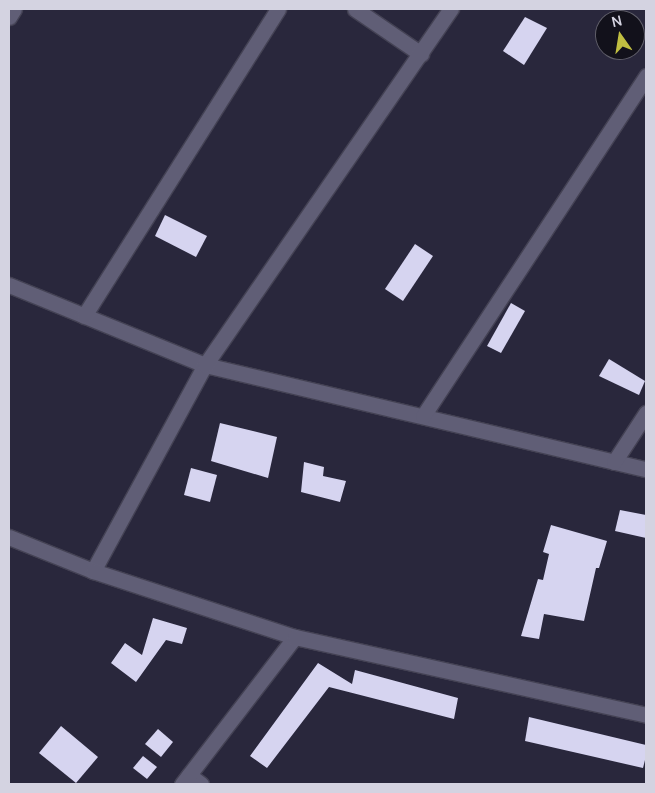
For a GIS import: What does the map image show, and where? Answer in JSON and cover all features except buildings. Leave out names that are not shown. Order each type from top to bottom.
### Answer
[{"type":"street","points":[[9,18],[14,9]]},
{"type":"street","points":[[84,316],[278,9]]},
{"type":"street","points":[[355,9],[421,54]]},
{"type":"street","points":[[93,571],[205,364],[451,9]]},
{"type":"street","points":[[423,416],[646,76]]},
{"type":"street","points":[[9,285],[205,364],[646,469]]},
{"type":"street","points":[[614,462],[646,413]]},
{"type":"street","points":[[9,537],[93,571],[295,637],[646,714]]},
{"type":"street","points":[[190,781],[295,637]]}]
